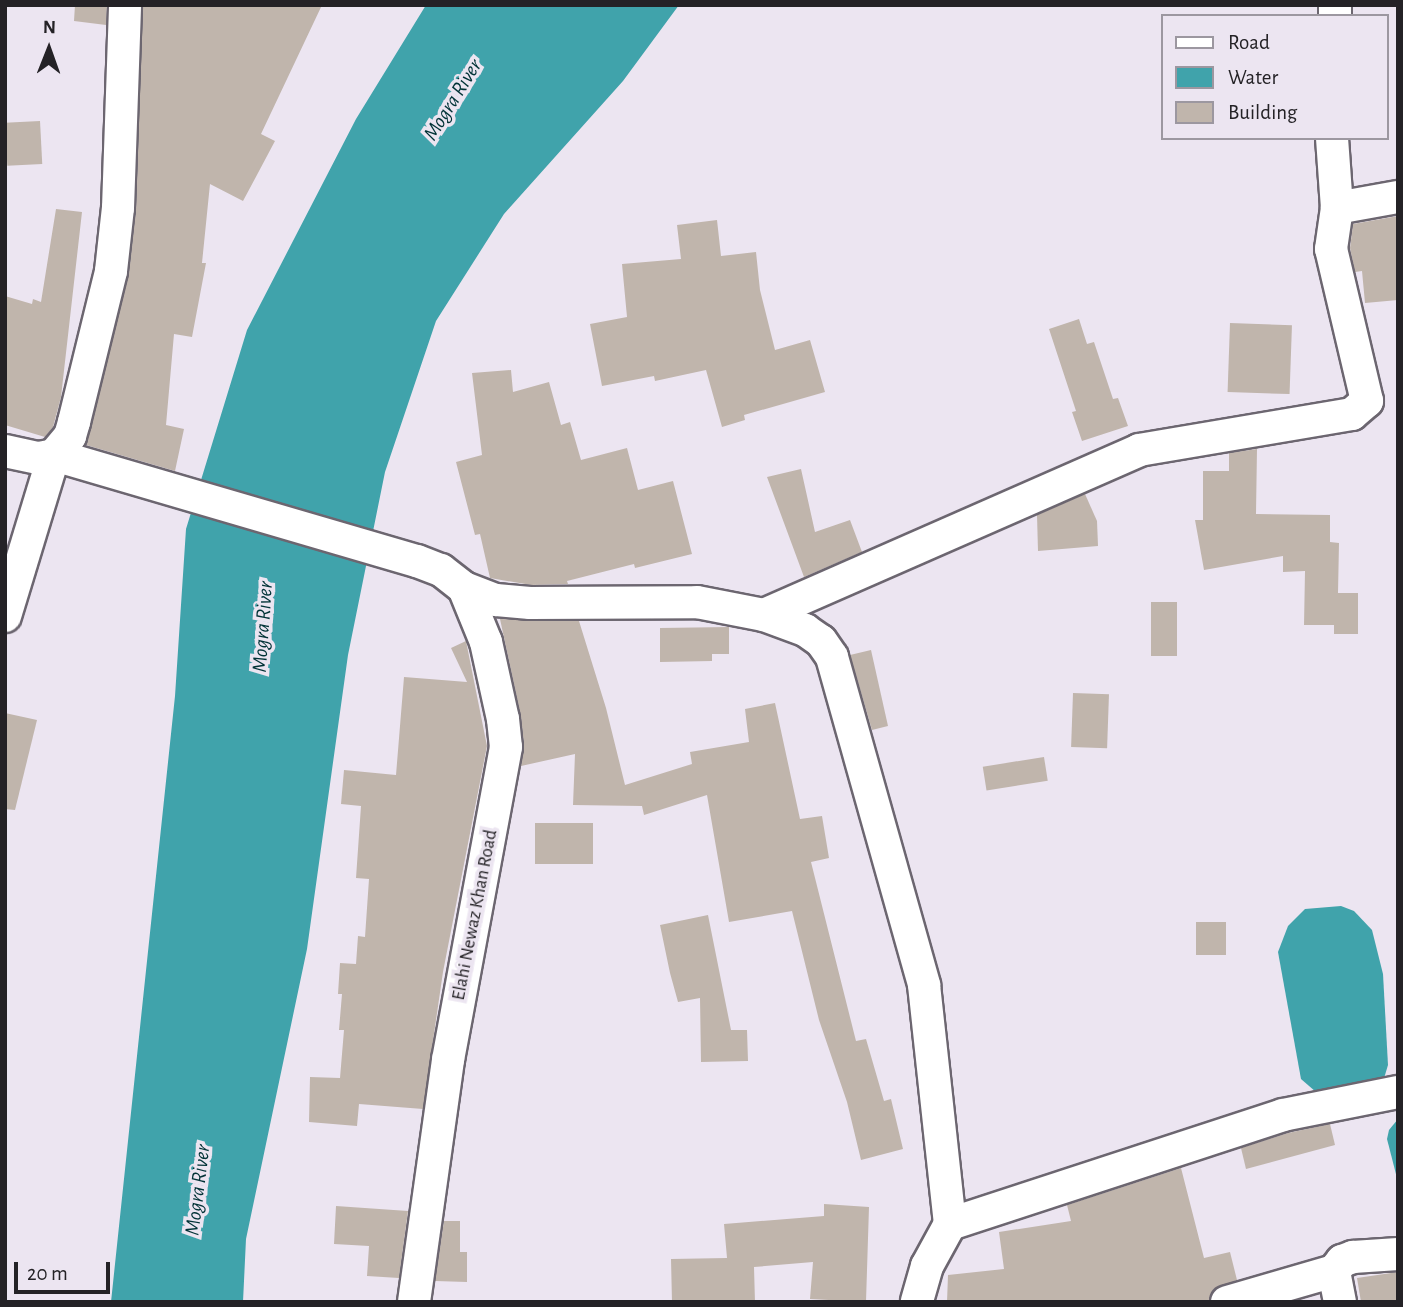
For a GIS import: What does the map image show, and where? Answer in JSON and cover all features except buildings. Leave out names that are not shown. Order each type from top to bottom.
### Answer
[{"type":"street","points":[[5,616],[54,455],[70,436],[111,271],[118,208],[125,5]]},
{"type":"street","points":[[764,615],[1139,450],[1352,414],[1367,401],[1332,249],[1337,208],[1332,140]]},
{"type":"street","points":[[1337,208],[1398,197]]},
{"type":"street","points":[[5,451],[39,458],[54,455],[417,561],[441,570],[464,588],[496,600],[530,603],[696,602],[764,615],[804,630],[821,641],[832,657],[924,985],[950,1224],[927,1266],[917,1302]]},
{"type":"street","name":"Elahi Newaz Khan Road","points":[[414,1302],[448,1060],[506,747],[503,719],[486,642],[464,588]]},
{"type":"street","points":[[950,1224],[1283,1115],[1398,1093]]},
{"type":"street","points":[[1227,1302],[1334,1271],[1342,1261],[1353,1257],[1398,1254]]},
{"type":"street","points":[[1334,1271],[1340,1302]]},
{"type":"water","name":"Mogra River","points":[[426,5],[679,5],[623,81],[504,214],[436,321],[385,472],[348,655],[307,949],[246,1239],[243,1302],[111,1302],[175,696],[186,529],[247,330],[356,119]]},
{"type":"water","points":[[1341,906],[1354,911],[1372,930],[1383,974],[1388,1065],[1382,1085],[1335,1098],[1316,1092],[1301,1079],[1278,952],[1288,926],[1305,909]]},
{"type":"water","points":[[1398,1119],[1398,1182],[1387,1139],[1389,1130]]}]
